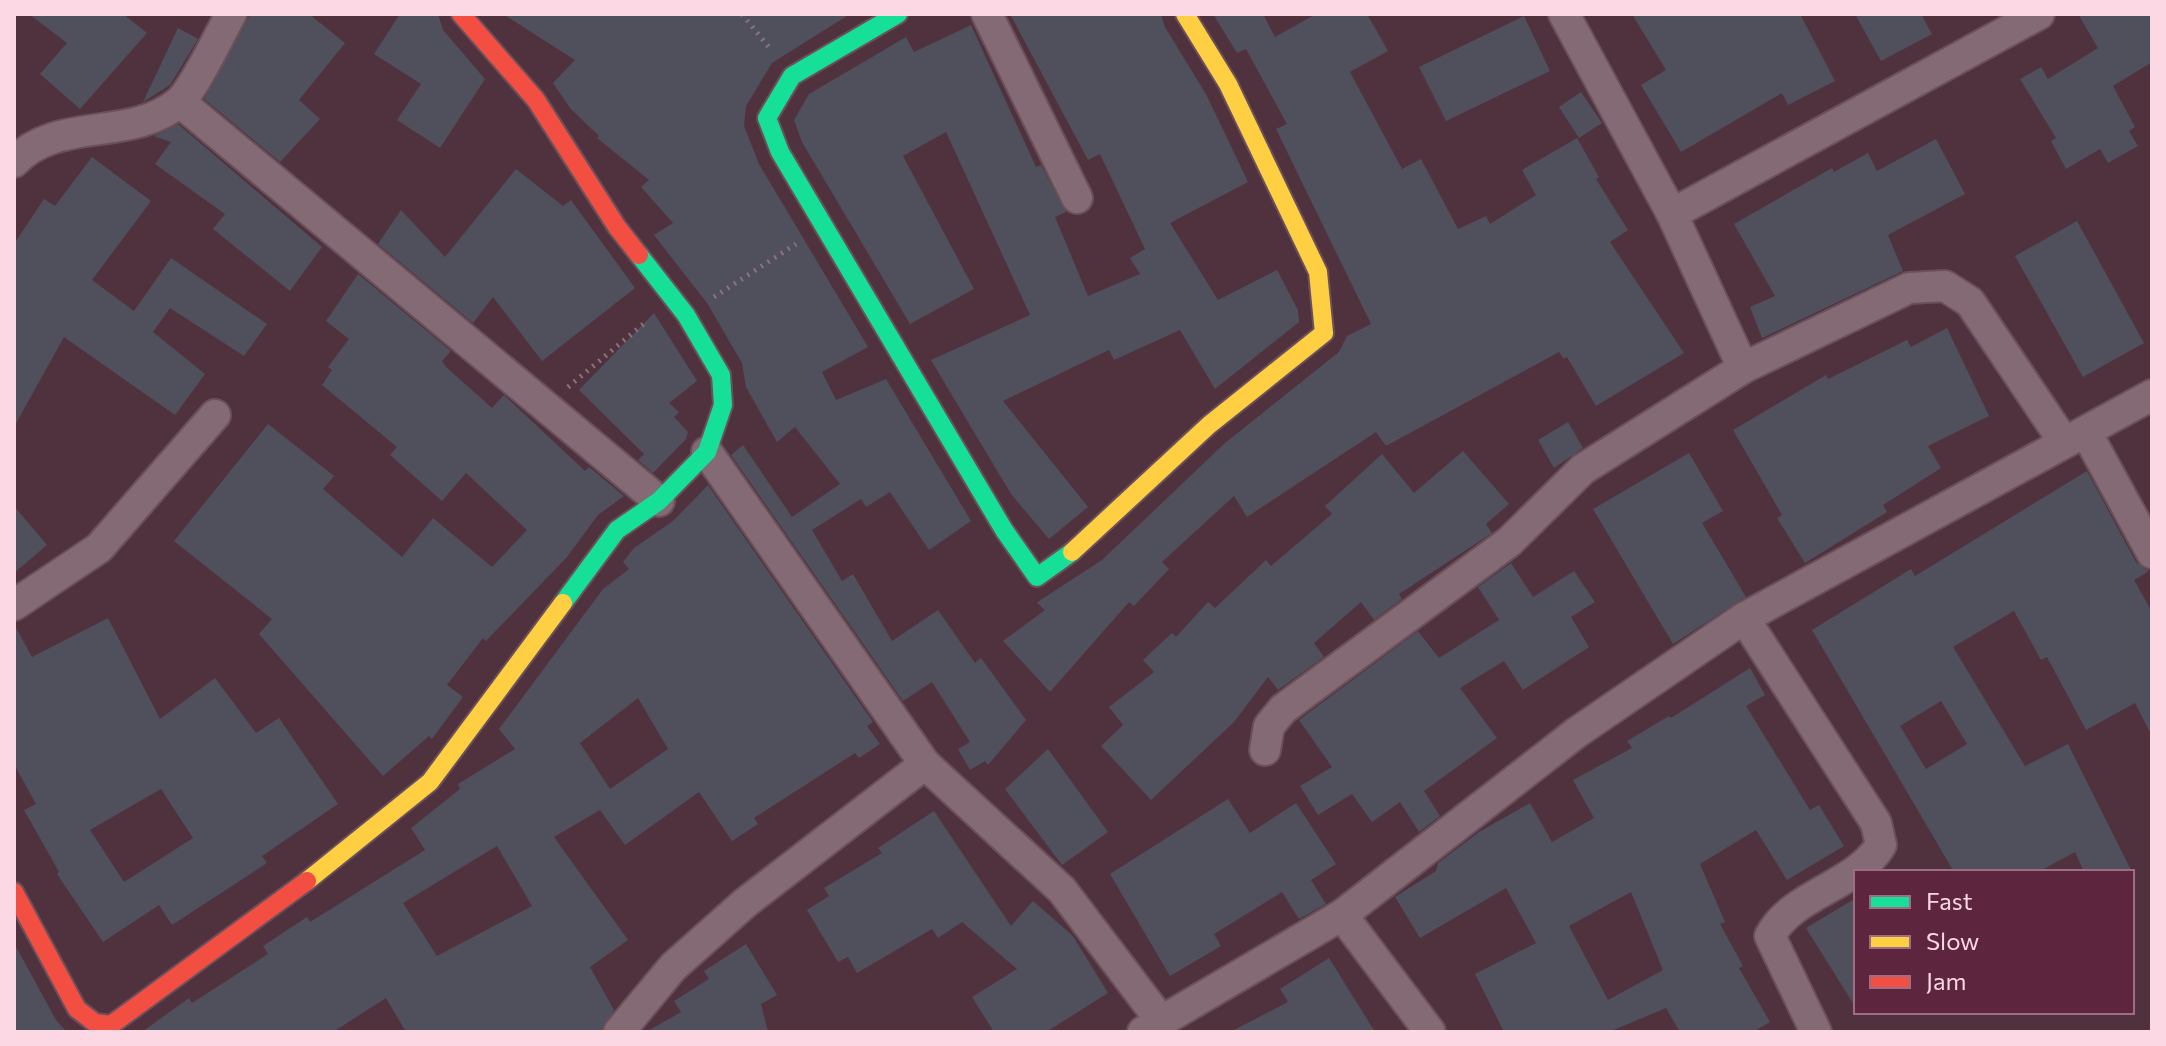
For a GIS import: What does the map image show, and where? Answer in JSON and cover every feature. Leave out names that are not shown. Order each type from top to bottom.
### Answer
[{"type":"street","points":[[14,162],[45,139],[149,122],[180,102],[231,14]]},
{"type":"street","points":[[18,912],[77,1009],[95,1023],[111,1025],[282,901],[430,782],[617,530],[659,501],[707,452],[723,405],[721,375],[686,315],[617,227],[536,100],[461,14]]},
{"type":"street","points":[[898,14],[792,76],[767,118],[780,152],[1004,530],[1037,577],[1086,542],[1209,425],[1324,333],[1318,272],[1228,84],[1185,14]]},
{"type":"street","points":[[987,14],[1077,198]]},
{"type":"street","points":[[1564,14],[1672,214],[1743,368]]},
{"type":"street","points":[[1672,214],[2039,14]]},
{"type":"street","points":[[180,102],[659,501]]},
{"type":"street","points":[[1265,750],[1269,726],[1283,709],[1509,542],[1583,469],[1743,368],[1909,288],[1945,286],[1970,302],[2075,437],[2152,553]]},
{"type":"street","points":[[707,452],[925,764],[1062,890],[1152,1027],[1342,915],[1576,733],[1744,618],[2152,395]]},
{"type":"street","points":[[14,605],[99,548],[215,415]]},
{"type":"street","points":[[1744,618],[1876,823],[1881,845],[1870,861],[1856,870]]},
{"type":"street","points":[[619,1032],[673,967],[745,903],[925,764]]},
{"type":"street","points":[[1816,1032],[1770,936],[1779,920],[1854,871]]},
{"type":"street","points":[[1342,915],[1430,1032]]},
{"type":"path","points":[[742,14],[792,76]]},
{"type":"building","points":[[29,14],[123,14],[147,33],[80,109],[40,74],[67,43]]},
{"type":"building","points":[[250,14],[309,14],[345,43],[299,100],[320,119],[280,162],[204,99]]},
{"type":"building","points":[[400,14],[438,14],[443,30],[485,79],[440,148],[397,120],[421,84],[374,54]]},
{"type":"building","points":[[503,14],[850,14],[772,63],[746,106],[744,126],[759,164],[868,347],[822,372],[836,400],[886,379],[971,521],[929,550],[890,492],[866,507],[861,499],[812,530],[842,581],[853,574],[892,641],[938,610],[975,663],[981,658],[1026,720],[988,765],[985,761],[970,770],[958,749],[970,742],[932,682],[903,701],[731,455],[743,445],[792,517],[840,484],[795,427],[777,442],[746,387],[742,363],[707,303],[654,235],[673,223],[641,187],[649,180],[597,138],[599,136],[570,108],[553,83],[575,60]]},
{"type":"building","points":[[1010,14],[1161,14],[1165,27],[1207,96],[1248,182],[1170,223],[1218,300],[1277,270],[1298,310],[1299,322],[1215,389],[1180,330],[1114,360],[1109,350],[1003,401],[1088,507],[1049,539],[1011,494],[931,360],[1030,315],[946,132],[903,156],[974,289],[910,324],[802,142],[794,120],[809,94],[906,37],[914,52],[971,25],[1036,167],[1041,165],[1066,212],[1055,217],[1088,296],[1140,274],[1130,258],[1145,249],[1100,154],[1088,160]]},
{"type":"building","points":[[1213,14],[1263,14],[1275,37],[1316,14],[1367,14],[1388,51],[1350,72],[1402,169],[1421,159],[1458,229],[1486,216],[1490,224],[1536,195],[1522,170],[1577,138],[1599,177],[1596,179],[1628,230],[1610,242],[1684,353],[1596,406],[1567,357],[1564,359],[1559,352],[1386,446],[1376,432],[1247,517],[1234,496],[1162,562],[1169,569],[1134,606],[1129,602],[1050,692],[1003,641],[1045,610],[1037,603],[1039,601],[1102,560],[1225,443],[1339,352],[1347,336],[1371,324],[1276,129],[1287,124],[1246,49],[1237,53]]},
{"type":"building","points":[[1632,14],[1800,14],[1835,81],[1788,105],[1782,93],[1681,152],[1641,85],[1666,70]]},
{"type":"building","points":[[1855,14],[1921,14],[1932,34],[1881,61]]},
{"type":"building","points":[[2078,14],[2152,14],[2152,62],[2113,86],[2135,127],[2129,131],[2138,146],[2108,163],[2100,149],[2066,169],[2051,141],[2056,138],[2020,79],[2041,67],[2048,79],[2098,48]]},
{"type":"building","points":[[1524,16],[1550,71],[1446,121],[1419,67]]},
{"type":"building","points":[[178,28],[198,39],[170,85],[143,102]]},
{"type":"building","points":[[1581,92],[1602,123],[1579,138],[1559,107]]},
{"type":"building","points":[[178,124],[322,247],[290,291],[213,229],[225,214],[155,164],[171,142],[154,136]]},
{"type":"building","points":[[1936,139],[1965,194],[1888,235],[1903,271],[1762,338],[1750,307],[1775,296],[1734,224],[1832,168],[1834,172],[1868,153],[1877,171]]},
{"type":"building","points":[[92,157],[151,201],[92,280],[134,311],[171,258],[267,324],[244,356],[170,308],[153,332],[205,374],[175,415],[64,337],[14,427],[14,244],[44,199],[55,206]]},
{"type":"building","points":[[516,169],[563,206],[571,200],[635,288],[542,361],[493,297],[473,323],[378,244],[401,210],[445,257]]},
{"type":"building","points":[[2077,221],[2144,343],[2083,377],[2015,256]]},
{"type":"building","points":[[358,274],[451,351],[442,361],[446,367],[492,408],[504,395],[585,471],[589,467],[624,496],[598,515],[567,557],[486,641],[483,638],[447,685],[463,697],[432,739],[429,736],[383,776],[259,634],[272,619],[174,541],[268,424],[334,476],[323,489],[402,557],[433,518],[492,567],[527,530],[466,473],[442,501],[390,455],[397,447],[322,385],[332,370],[328,367],[349,339],[326,321]]},
{"type":"building","points":[[654,313],[697,381],[669,403],[679,412],[674,417],[688,432],[686,439],[653,473],[638,460],[644,454],[579,390]]},
{"type":"building","points":[[1947,328],[1989,416],[1928,446],[1941,468],[1883,505],[1887,512],[1805,563],[1777,518],[1782,515],[1733,430],[1826,375],[1828,379],[1907,340],[1911,347]]},
{"type":"building","points":[[1568,422],[1583,448],[1554,468],[1538,440]]},
{"type":"building","points":[[1463,451],[1509,504],[1486,524],[1492,533],[1399,594],[1402,599],[1374,620],[1361,602],[1314,643],[1324,657],[1278,690],[1268,677],[1234,722],[1151,800],[1101,746],[1123,725],[1109,707],[1154,672],[1143,660],[1172,633],[1176,637],[1208,602],[1215,608],[1266,560],[1271,566],[1332,514],[1325,506],[1382,454],[1414,493]]},
{"type":"building","points":[[1689,453],[1723,511],[1702,523],[1746,597],[1673,644],[1593,509]]},
{"type":"building","points":[[2087,471],[2136,562],[2149,571],[2134,580],[2152,612],[2152,736],[2135,703],[2086,730],[2047,657],[2041,660],[2014,611],[1953,647],[2025,766],[2068,744],[2131,870],[2083,870],[2075,852],[2042,870],[1953,870],[1812,630],[1911,569],[1915,576]],"holes":[[[1941,701],[1967,744],[1926,769],[1900,726]]]},
{"type":"building","points":[[708,485],[873,722],[867,726],[880,744],[859,758],[855,753],[754,818],[758,824],[732,841],[699,792],[625,845],[600,810],[554,837],[628,940],[590,967],[614,1010],[601,1032],[406,1032],[386,998],[333,1032],[142,1032],[189,998],[192,1003],[268,954],[263,946],[307,917],[310,922],[425,850],[411,828],[460,789],[458,784],[515,749],[499,729],[603,589],[629,569],[623,562],[634,548],[673,521]],"holes":[[[638,698],[668,749],[610,789],[580,743]],[[497,846],[532,906],[437,956],[403,903]]]},
{"type":"building","points":[[14,506],[47,545],[14,573]]},
{"type":"building","points":[[1511,563],[1533,597],[1574,571],[1595,602],[1571,617],[1589,647],[1523,690],[1504,661],[1460,688],[1497,738],[1424,791],[1440,816],[1419,832],[1400,802],[1372,822],[1352,794],[1318,815],[1300,786],[1332,767],[1299,720],[1418,631],[1439,658],[1499,620],[1478,587]]},
{"type":"building","points":[[108,618],[160,719],[215,678],[256,733],[279,718],[338,804],[262,856],[267,863],[172,925],[159,905],[103,942],[57,874],[59,872],[24,810],[36,804],[14,764],[14,624],[32,657]],"holes":[[[161,789],[193,838],[124,882],[90,830]]]},
{"type":"building","points":[[1750,668],[1765,695],[1746,706],[1810,810],[1819,805],[1844,846],[1787,880],[1756,830],[1700,864],[1725,922],[1720,924],[1743,966],[1739,968],[1770,1022],[1753,1032],[1680,1032],[1666,1008],[1609,1032],[1504,1032],[1475,974],[1536,943],[1506,888],[1420,938],[1395,897],[1436,871],[1438,863],[1479,832],[1530,803],[1552,842],[1594,818],[1573,780],[1632,748],[1627,741],[1669,716],[1671,718]],"holes":[[[1631,892],[1663,970],[1608,1000],[1569,926]]]},
{"type":"building","points":[[1048,749],[1108,832],[1062,865],[1005,789]]},
{"type":"building","points":[[1228,799],[1250,833],[1296,803],[1336,864],[1311,880],[1326,904],[1299,919],[1282,892],[1214,934],[1221,946],[1170,976],[1110,874]]},
{"type":"building","points":[[934,811],[1011,926],[1033,901],[1073,936],[1108,993],[1046,1032],[994,1032],[972,997],[1017,969],[962,922],[938,938],[932,929],[857,973],[848,957],[838,962],[807,910],[829,896],[824,888],[882,853],[878,848]]},
{"type":"building","points":[[1854,899],[1854,1005],[1806,928]]},
{"type":"building","points":[[14,943],[56,1020],[67,1032],[14,1032]]},
{"type":"building","points":[[746,944],[777,995],[761,1004],[768,1032],[646,1032],[681,1012],[674,1001],[709,979],[704,971]]},
{"type":"building","points":[[1329,958],[1375,1032],[1230,1032],[1288,1002],[1280,989]]},
{"type":"traffic: fast","points":[[898,14],[792,76],[767,118],[780,152],[1004,530],[1037,577],[1072,552]]},
{"type":"traffic: fast","points":[[563,603],[617,530],[659,501],[707,452],[723,405],[721,375],[686,315],[639,255]]},
{"type":"traffic: slow","points":[[1072,552],[1209,425],[1324,333],[1318,272],[1228,84],[1185,14]]},
{"type":"traffic: slow","points":[[307,881],[430,782],[563,603]]},
{"type":"traffic: jam","points":[[461,14],[536,100],[617,227],[639,255]]},
{"type":"traffic: jam","points":[[14,892],[77,1009],[95,1023],[111,1025],[307,881]]}]
